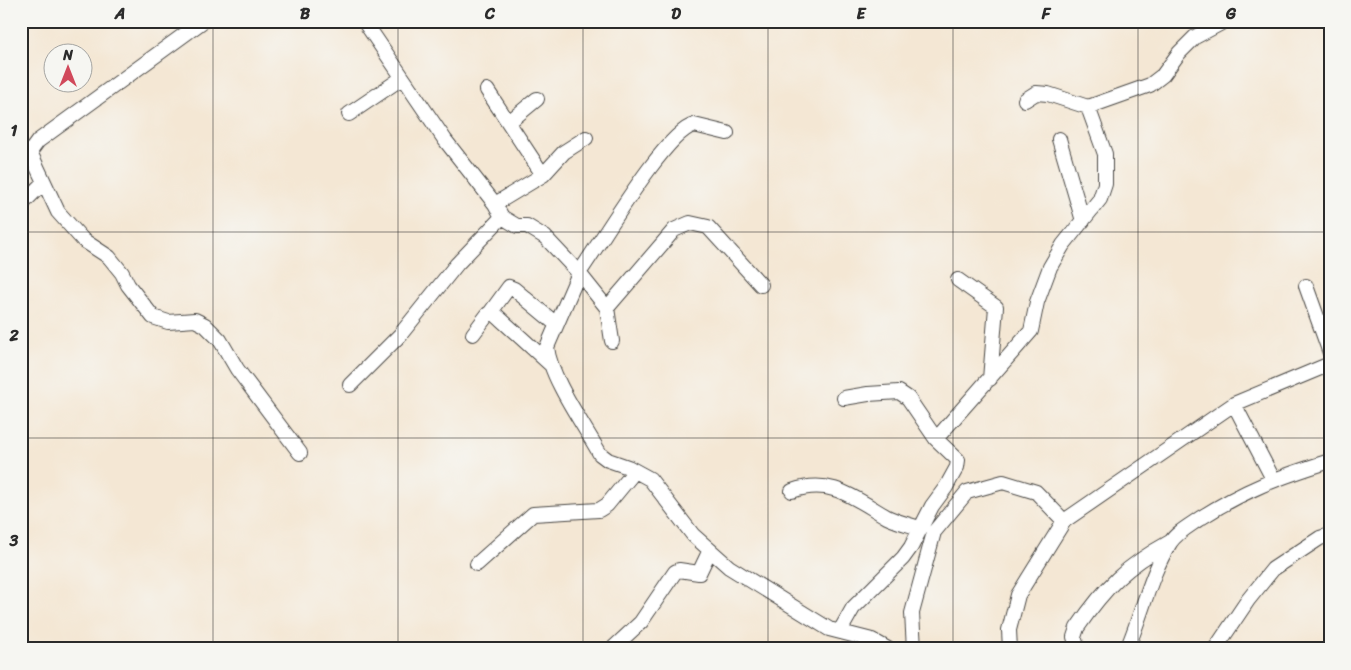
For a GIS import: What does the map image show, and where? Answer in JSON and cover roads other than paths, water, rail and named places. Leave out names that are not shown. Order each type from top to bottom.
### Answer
[{"type":"street","points":[[203,21],[38,142],[26,155],[58,212],[83,240],[110,257],[128,285],[154,317],[168,322],[200,321],[220,340],[237,369],[300,453]]},
{"type":"street","points":[[364,21],[445,140],[495,204],[502,217],[517,226],[527,226],[546,237],[579,273],[607,308],[612,341]]},
{"type":"street","points":[[1025,100],[1036,93],[1048,94],[1088,106],[1150,85],[1163,75],[1195,37],[1225,21]]},
{"type":"street","points":[[349,114],[402,78]]},
{"type":"street","points":[[487,90],[543,175]]},
{"type":"street","points":[[509,122],[538,100]]},
{"type":"street","points":[[936,439],[1032,331],[1037,302],[1050,267],[1063,245],[1100,199],[1105,184],[1106,162],[1088,106]]},
{"type":"street","points":[[727,133],[694,125],[686,129],[664,150],[645,174],[579,273],[547,347],[550,364],[600,454],[608,460],[650,479],[693,534],[729,567],[829,629],[872,640],[888,649]]},
{"type":"street","points":[[495,204],[543,175],[564,152],[586,138]]},
{"type":"street","points":[[1059,139],[1083,221]]},
{"type":"street","points":[[21,205],[43,184]]},
{"type":"street","points":[[350,385],[400,335],[456,264],[502,217]]},
{"type":"street","points":[[607,308],[674,230],[690,223],[708,227],[761,285]]},
{"type":"street","points":[[958,280],[996,307],[990,379]]},
{"type":"street","points":[[1306,286],[1330,354]]},
{"type":"street","points":[[473,334],[509,287],[514,289],[556,324]]},
{"type":"street","points":[[490,313],[494,314],[550,364]]},
{"type":"street","points":[[1010,649],[1009,630],[1018,595],[1064,521],[1234,404],[1330,364]]},
{"type":"street","points":[[840,631],[853,608],[902,558],[957,467],[955,456],[936,439],[908,398],[899,392],[844,398]]},
{"type":"street","points":[[1234,404],[1273,479]]},
{"type":"street","points":[[1078,649],[1074,637],[1078,628],[1112,582],[1146,555],[1170,542],[1184,529],[1219,507],[1273,479],[1330,461]]},
{"type":"street","points":[[477,564],[532,514],[599,510],[607,504],[635,471]]},
{"type":"street","points":[[914,649],[912,612],[934,532],[967,492],[1003,482],[1036,492],[1064,521]]},
{"type":"street","points":[[792,491],[814,485],[838,489],[890,518],[920,528]]},
{"type":"street","points":[[1215,649],[1248,600],[1273,569],[1320,538],[1330,535]]},
{"type":"street","points":[[1127,649],[1170,542]]},
{"type":"street","points":[[612,649],[641,622],[676,572],[679,570],[699,573],[710,550]]}]
